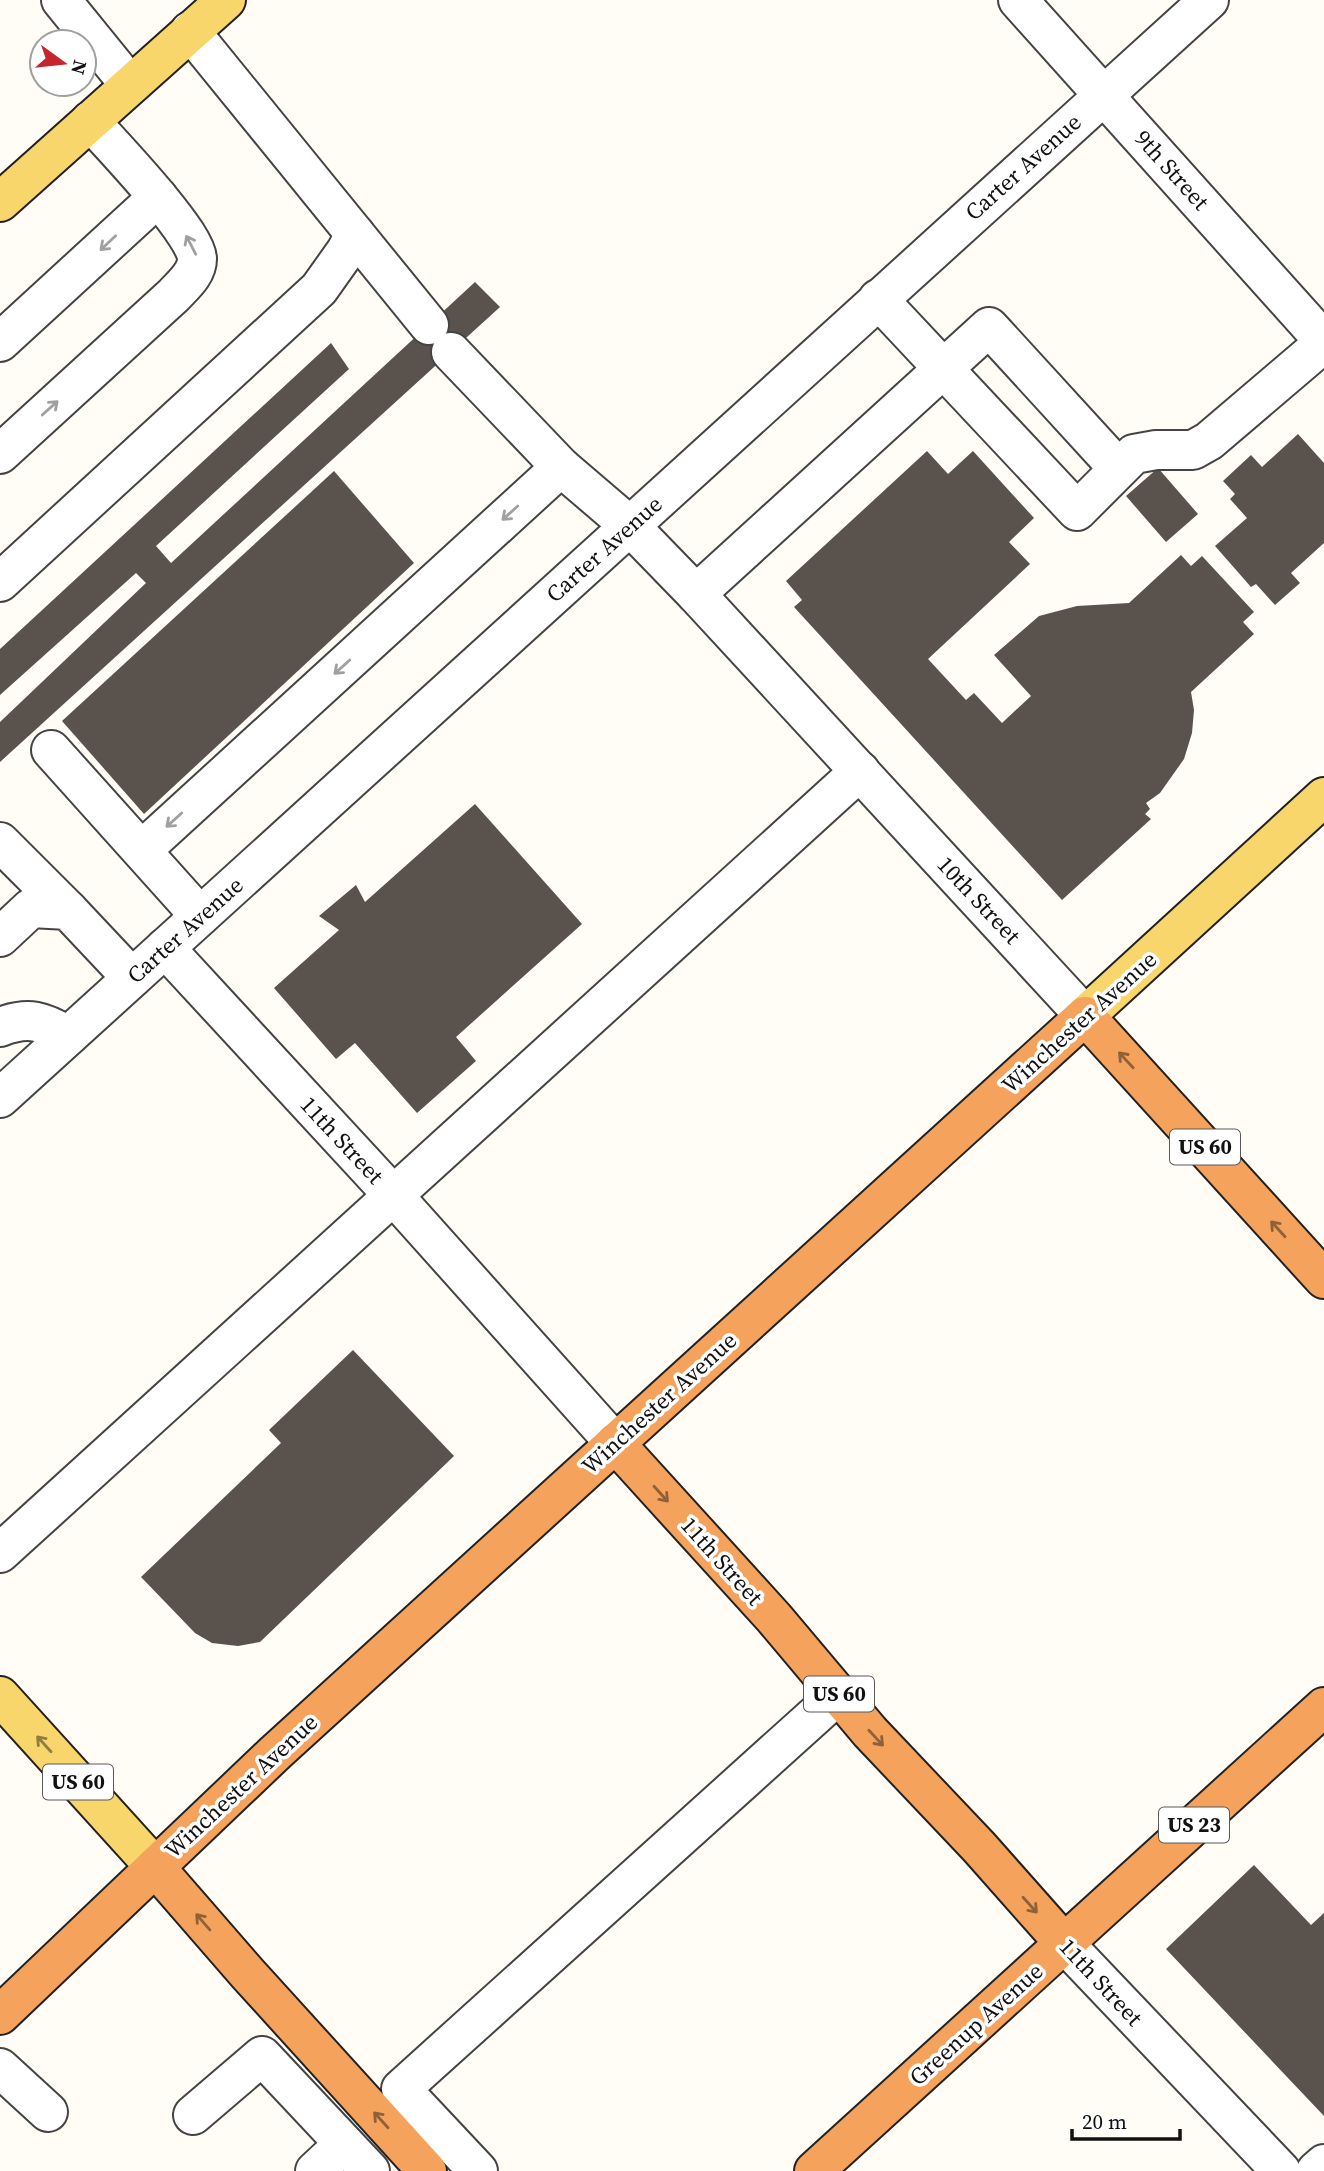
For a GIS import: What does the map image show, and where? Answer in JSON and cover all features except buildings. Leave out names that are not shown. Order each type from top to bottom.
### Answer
[{"type":"highway","name":"10th Street","points":[[1086,1016],[1324,1279]]},
{"type":"highway","name":"Winchester Avenue","points":[[0,2015],[275,1753],[1086,1016]]},
{"type":"highway","name":"11th Street","points":[[615,1443],[774,1618],[870,1732],[979,1847],[1064,1943]]},
{"type":"highway","name":"Greenup Avenue","points":[[814,2171],[1324,1707]]},
{"type":"highway","points":[[155,1867],[427,2171]]},
{"type":"main road","points":[[0,202],[226,0]]},
{"type":"main road","name":"Winchester Avenue","points":[[1086,1016],[1324,797]]},
{"type":"main road","name":"US 60","points":[[0,1696],[155,1867]]},
{"type":"street","points":[[61,0],[130,85]]},
{"type":"street","name":"9th Street","points":[[1018,0],[1324,342]]},
{"type":"street","name":"Carter Avenue","points":[[0,1098],[1209,0]]},
{"type":"street","name":"10th Street","points":[[190,31],[440,338],[561,467],[630,526],[696,594],[1086,1016]]},
{"type":"street","points":[[0,454],[194,274],[198,258],[193,244],[158,197],[90,121]]},
{"type":"street","points":[[0,342],[158,197]]},
{"type":"street","points":[[0,582],[319,289],[355,234]]},
{"type":"street","points":[[878,299],[1077,511],[1134,454],[1156,450],[1194,450],[1209,441],[1324,342]]},
{"type":"street","points":[[696,594],[989,327],[1118,468]]},
{"type":"street","points":[[142,850],[561,467]]},
{"type":"street","points":[[51,750],[200,916]]},
{"type":"street","points":[[0,1553],[860,771]]},
{"type":"street","points":[[0,842],[132,978]]},
{"type":"street","points":[[0,937],[32,908],[68,910]]},
{"type":"street","name":"11th Street","points":[[165,948],[393,1195],[615,1443]]},
{"type":"street","points":[[0,1027],[24,1021],[44,1022],[68,1036]]},
{"type":"street","points":[[478,2171],[401,2089],[839,1694]]},
{"type":"street","name":"11th Street","points":[[1064,1943],[1280,2171]]},
{"type":"street","points":[[193,2115],[262,2056],[370,2171]]},
{"type":"street","points":[[0,2068],[48,2112]]},
{"type":"street","points":[[315,2171],[344,2144]]},
{"type":"street","points":[[1316,2171],[1324,2164]]}]
